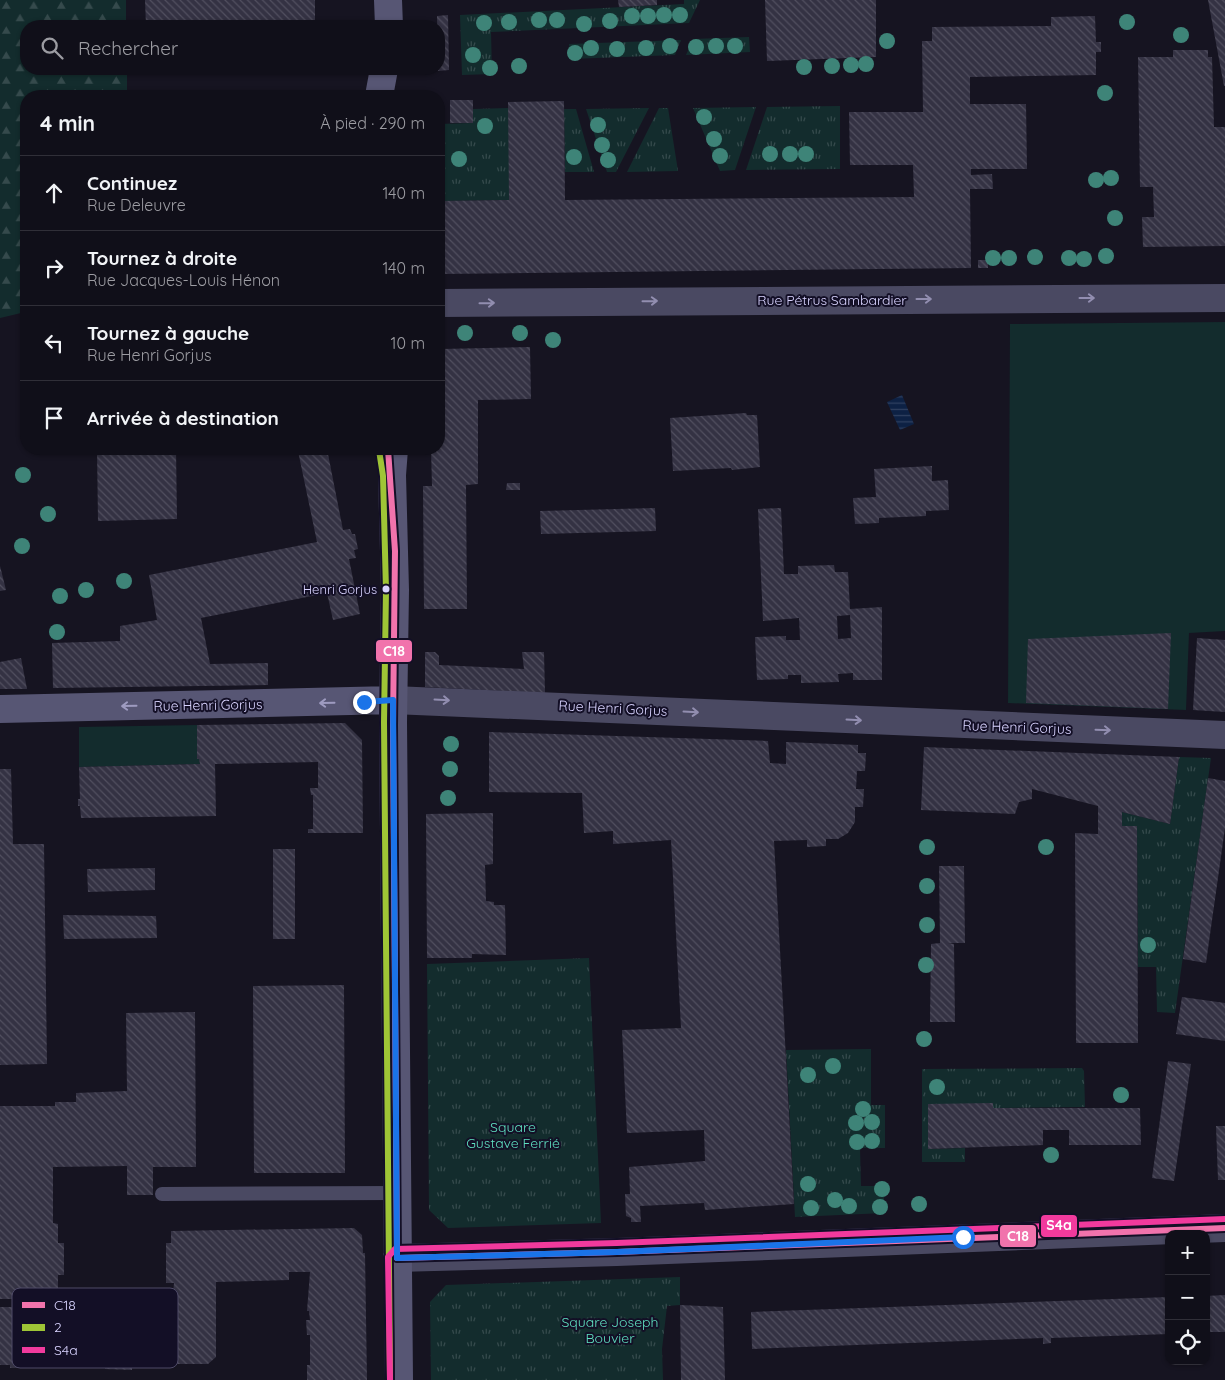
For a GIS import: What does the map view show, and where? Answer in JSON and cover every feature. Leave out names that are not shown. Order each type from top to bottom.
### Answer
[{"type":"street","points":[[388,0],[389,20]]},
{"type":"street","points":[[380,90],[383,75]]},
{"type":"street","points":[[393,75],[395,90]]},
{"type":"street","name":"Rue Pétrus Sambardier","points":[[445,303],[1225,298]]},
{"type":"street","points":[[391,458],[395,590],[393,700],[399,1380]]},
{"type":"street","name":"Rue Henri Gorjus","points":[[0,709],[393,700],[1225,735]]},
{"type":"street","points":[[397,1258],[617,1252],[1225,1228]]},
{"type":"lane","points":[[162,1194],[397,1193]]},
{"type":"green space","points":[[0,0],[126,0],[126,20],[20,20],[20,75],[127,75],[127,90],[20,90],[20,313],[0,318]]},
{"type":"green space","points":[[684,0],[700,0],[689,23],[491,32],[492,74],[462,75],[460,15],[684,4]]},
{"type":"green space","points":[[749,37],[750,52],[686,55],[693,39]]},
{"type":"green space","points":[[681,40],[675,55],[570,59],[569,44]]},
{"type":"green space","points":[[840,106],[840,169],[746,170],[767,107]]},
{"type":"green space","points":[[756,107],[735,170],[720,171],[693,108]]},
{"type":"green space","points":[[509,108],[509,200],[445,201],[445,124],[472,123],[473,109]]},
{"type":"green space","points":[[649,108],[616,172],[607,172],[586,109]]},
{"type":"green space","points":[[659,108],[668,108],[678,171],[627,172]]},
{"type":"green space","points":[[564,109],[576,109],[594,172],[565,172]]},
{"type":"green space","points":[[1225,322],[1225,631],[1189,633],[1186,710],[1008,703],[1010,324]]},
{"type":"green space","points":[[197,725],[197,758],[200,764],[79,767],[79,727]]},
{"type":"green space","points":[[1179,757],[1211,758],[1175,1013],[1157,1012],[1156,967],[1138,967],[1137,826],[1122,826],[1122,812],[1170,824]]},
{"type":"green space","name":"Square Gustave Ferrié","points":[[589,958],[601,1223],[448,1228],[429,1210],[427,964]]},
{"type":"green space","points":[[871,1049],[871,1105],[885,1105],[885,1148],[860,1148],[861,1186],[884,1186],[884,1213],[795,1217],[786,1050]]},
{"type":"green space","points":[[1082,1068],[1084,1071],[1085,1107],[993,1108],[929,1149],[965,1148],[965,1162],[922,1162],[922,1069]]},
{"type":"green space","name":"Square Joseph Bouvier","points":[[680,1277],[680,1305],[667,1306],[662,1349],[663,1380],[431,1380],[430,1302],[446,1285]]},
{"type":"water","points":[[902,395],[914,424],[900,430],[887,402]]},
{"type":"building","points":[[145,0],[315,0],[315,20],[146,20]]},
{"type":"building","points":[[618,0],[657,0],[657,5],[619,7]]},
{"type":"building","points":[[765,0],[876,0],[876,57],[767,61]]},
{"type":"building","points":[[1208,0],[1225,0],[1225,86],[1224,86]]},
{"type":"building","points":[[448,15],[449,70],[445,70],[445,20],[437,20],[437,16]]},
{"type":"building","points":[[1095,16],[1096,42],[1101,42],[1101,52],[1096,52],[1096,75],[970,77],[970,104],[1026,104],[1027,169],[971,169],[971,175],[992,174],[993,189],[970,189],[971,268],[445,274],[445,201],[509,200],[508,102],[564,101],[565,200],[914,197],[913,165],[850,165],[849,112],[923,112],[922,41],[932,41],[932,27],[1051,26],[1051,17]]},
{"type":"building","points":[[1173,50],[1208,50],[1208,57],[1212,57],[1214,127],[1225,127],[1225,246],[1143,247],[1142,217],[1154,217],[1153,187],[1140,187],[1138,57],[1173,57]]},
{"type":"building","points":[[450,100],[473,100],[473,123],[450,123]]},
{"type":"building","points":[[978,260],[988,260],[988,268],[978,268]]},
{"type":"building","points":[[530,347],[531,399],[478,400],[478,484],[466,485],[467,609],[424,609],[423,486],[432,486],[431,455],[445,455],[445,349]]},
{"type":"building","points":[[746,413],[747,415],[757,415],[760,467],[732,470],[731,468],[673,471],[670,418]]},
{"type":"building","points":[[97,455],[176,455],[177,519],[98,521]]},
{"type":"building","points":[[299,455],[328,455],[343,530],[350,529],[352,534],[355,534],[358,549],[354,550],[356,558],[349,559],[360,614],[333,620],[327,593],[201,618],[210,664],[268,663],[268,685],[53,688],[52,643],[120,641],[120,626],[157,620],[149,575],[317,542]]},
{"type":"building","points":[[932,466],[932,481],[948,480],[949,510],[926,511],[926,516],[879,518],[879,523],[855,524],[853,498],[876,497],[874,469]]},
{"type":"building","points":[[507,483],[520,483],[520,490],[506,490]]},
{"type":"building","points":[[655,508],[656,531],[541,534],[540,511]]},
{"type":"building","points":[[781,508],[784,574],[798,574],[798,566],[834,565],[835,572],[848,572],[850,609],[882,607],[882,680],[853,680],[853,673],[838,674],[839,682],[801,683],[801,675],[788,675],[788,679],[757,680],[755,637],[786,636],[786,640],[800,640],[799,618],[763,621],[758,509]],"holes":[[[850,615],[851,638],[838,639],[837,616]]]},
{"type":"building","points":[[0,566],[6,590],[0,591]]},
{"type":"building","points":[[1171,633],[1168,709],[1026,703],[1028,639]]},
{"type":"building","points":[[1197,638],[1225,640],[1225,712],[1193,710]]},
{"type":"building","points":[[425,652],[435,652],[439,656],[439,665],[524,669],[522,652],[544,652],[545,693],[425,687]]},
{"type":"building","points":[[21,658],[27,689],[0,689],[0,662]]},
{"type":"building","points":[[345,723],[362,740],[363,833],[308,833],[308,829],[313,829],[313,795],[311,795],[310,788],[318,788],[318,762],[215,764],[216,816],[81,818],[80,806],[78,806],[78,799],[80,799],[79,767],[200,764],[199,759],[197,759],[197,725]]},
{"type":"building","points":[[489,732],[768,741],[770,763],[786,764],[786,742],[858,745],[858,753],[866,753],[865,771],[857,771],[856,789],[864,789],[863,807],[855,807],[855,822],[848,833],[838,839],[826,839],[826,846],[807,847],[807,840],[774,841],[794,1204],[705,1210],[704,1203],[640,1206],[641,1222],[631,1222],[631,1218],[626,1216],[625,1194],[630,1194],[629,1167],[705,1161],[704,1130],[627,1133],[622,1030],[681,1028],[671,840],[613,844],[613,831],[584,833],[582,793],[489,792]]},
{"type":"building","points":[[924,747],[1179,757],[1170,824],[1122,812],[1122,826],[1137,826],[1138,1043],[1076,1043],[1075,833],[1098,834],[1098,806],[1032,789],[1032,799],[1019,802],[1015,814],[921,810]]},
{"type":"building","points":[[0,769],[11,769],[13,844],[44,844],[47,1064],[0,1065]]},
{"type":"building","points":[[1208,778],[1225,781],[1225,828],[1206,963],[1183,959]]},
{"type":"building","points":[[493,813],[493,864],[485,865],[486,901],[494,902],[494,905],[505,905],[506,955],[472,954],[472,958],[427,958],[426,814]]},
{"type":"building","points":[[273,849],[295,849],[295,939],[273,939]]},
{"type":"building","points":[[939,866],[964,866],[965,943],[948,943],[954,944],[955,1022],[930,1022],[931,944],[940,943]]},
{"type":"building","points":[[155,868],[155,890],[88,892],[87,869]]},
{"type":"building","points":[[63,915],[156,916],[157,938],[64,939]]},
{"type":"building","points":[[344,985],[345,1173],[254,1173],[253,986]]},
{"type":"building","points":[[1182,997],[1225,1003],[1225,1041],[1176,1034]]},
{"type":"building","points":[[195,1012],[196,1167],[153,1167],[153,1195],[127,1195],[127,1166],[53,1167],[53,1223],[58,1224],[58,1243],[64,1243],[64,1275],[58,1275],[58,1288],[12,1288],[12,1299],[0,1299],[0,1106],[55,1106],[55,1102],[76,1102],[76,1093],[127,1091],[126,1013]]},
{"type":"building","points":[[1168,1061],[1191,1064],[1174,1181],[1152,1178]]},
{"type":"building","points":[[993,1103],[993,1108],[1140,1108],[1141,1145],[1069,1145],[1069,1130],[1043,1130],[1043,1145],[928,1149],[928,1104]]},
{"type":"building","points":[[1216,1126],[1225,1126],[1225,1180],[1218,1180]]},
{"type":"building","points":[[354,1228],[362,1235],[363,1253],[365,1253],[367,1380],[307,1380],[307,1365],[310,1365],[310,1335],[307,1335],[306,1320],[310,1320],[309,1311],[307,1311],[310,1272],[289,1272],[289,1280],[216,1282],[216,1357],[208,1364],[178,1364],[178,1288],[174,1288],[174,1283],[166,1283],[166,1243],[171,1243],[171,1231]]},
{"type":"building","points":[[1225,1295],[1225,1332],[1210,1332],[1210,1296]]},
{"type":"building","points":[[1165,1297],[1165,1334],[1051,1338],[1051,1343],[1043,1344],[1043,1338],[752,1349],[751,1312]]},
{"type":"building","points":[[680,1305],[723,1307],[725,1380],[681,1380]]},
{"type":"building","points":[[0,1307],[12,1307],[12,1368],[10,1368],[10,1365],[0,1365]]},
{"type":"building","points":[[132,1368],[132,1370],[105,1369]]},
{"type":"transit line","name":"2","points":[[380,455],[383,476],[386,590],[384,722],[390,1380]]},
{"type":"transit line","name":"C18","points":[[388,455],[395,551],[393,725],[397,1258]]},
{"type":"transit line","name":"S4a","points":[[390,1380],[388,1257],[395,1249],[617,1243],[1225,1219]]},
{"type":"transit line","name":"C18","points":[[397,1258],[617,1252],[1225,1228]]},
{"type":"place","name":"Henri Gorjus","points":[[386,589]]},
{"type":"route","points":[[364,702],[393,700],[397,1258],[672,1250],[963,1237]]}]
